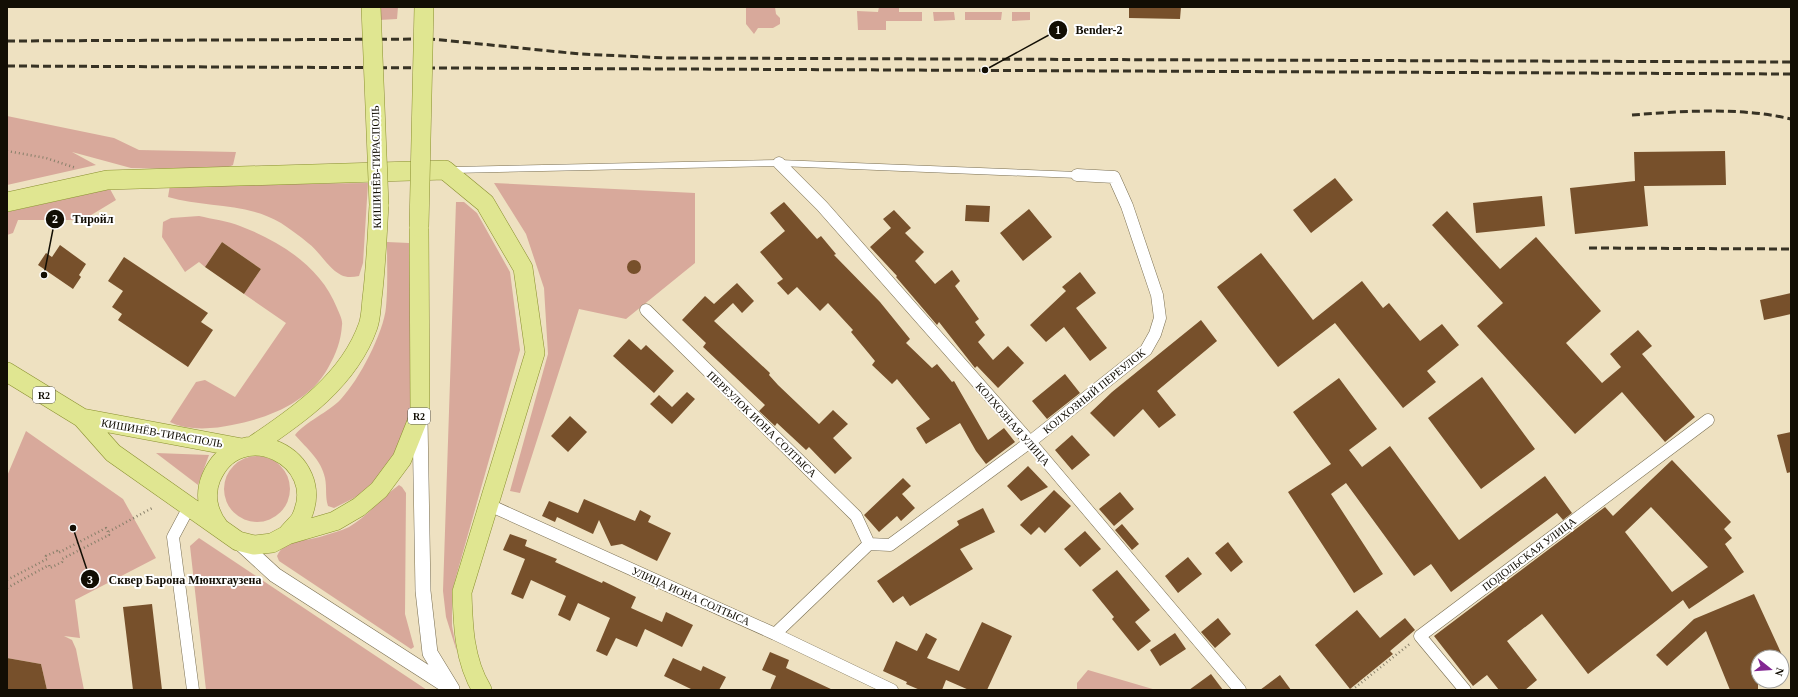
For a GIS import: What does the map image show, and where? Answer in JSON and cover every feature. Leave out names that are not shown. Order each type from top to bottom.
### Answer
[{"type":"main road","name":"КИШИНЁВ-ТИРАСПОЛЬ","points":[[82,418],[248,446],[297,416],[325,390],[351,360],[368,326],[376,270],[379,205],[371,7]]},
{"type":"main road","name":"R2","points":[[7,372],[82,418],[113,453],[230,537],[254,545],[272,543],[287,534],[335,521],[360,507],[379,490],[402,459],[420,414],[419,227],[424,7]]},
{"type":"main road","points":[[7,202],[107,180],[446,170],[485,203],[523,268],[535,353],[462,592],[463,631],[473,675],[482,690]]},
{"type":"main road","points":[[230,537],[212,518],[207,502],[208,484],[215,468],[227,455],[248,446],[274,449],[292,460],[303,478],[306,498],[302,512],[300,518],[287,534]]},
{"type":"street","name":"КОЛХОЗНАЯ УЛИЦА","points":[[779,164],[822,206],[1030,442],[1240,690]]},
{"type":"street","name":"КОЛХОЗНЫЙ ПЕРЕУЛОК","points":[[869,544],[890,545],[1030,442],[1146,350],[1155,334],[1160,318],[1157,295],[1127,206],[1114,177],[1077,175]]},
{"type":"street","name":"ПЕРЕУЛОК ИОНА СОЛТЫСА","points":[[646,310],[856,516],[869,544]]},
{"type":"street","points":[[420,414],[423,591],[430,653],[453,689]]},
{"type":"street","name":"ПОДОЛЬСКАЯ УЛИЦА","points":[[1420,636],[1708,420]]},
{"type":"street","name":"УЛИЦА ИОНА СОЛТЫСА","points":[[489,504],[775,634],[892,690]]},
{"type":"street","points":[[189,507],[173,537],[193,690]]},
{"type":"street","points":[[230,537],[275,575],[453,689]]},
{"type":"street","points":[[775,634],[869,544]]},
{"type":"street","points":[[1420,636],[1465,690]]},
{"type":"lane","points":[[446,170],[779,164],[1077,175]]},
{"type":"path","points":[[7,151],[46,158],[76,168]]},
{"type":"path","points":[[7,588],[49,565],[50,568],[62,562],[62,559],[109,535],[108,532],[154,507]]},
{"type":"path","points":[[7,580],[47,559],[46,556],[57,550],[58,553],[106,528],[108,532]]},
{"type":"path","points":[[1352,690],[1420,636]]},
{"type":"shaded area","points":[[380,7],[398,7],[397,19],[379,20]]},
{"type":"shaded area","points":[[746,7],[775,7],[776,14],[780,18],[780,24],[773,28],[758,28],[754,34],[746,24]]},
{"type":"shaded area","points":[[879,7],[899,7],[899,12],[922,12],[922,21],[886,21],[886,30],[858,30],[857,11],[878,12]]},
{"type":"shaded area","points":[[933,12],[954,12],[955,20],[934,21]]},
{"type":"shaded area","points":[[965,12],[1002,12],[1001,20],[965,20]]},
{"type":"shaded area","points":[[1012,12],[1030,12],[1030,20],[1012,21]]},
{"type":"shaded area","points":[[7,116],[114,138],[139,150],[236,152],[233,165],[222,170],[131,168],[72,152],[96,165],[7,185]]},
{"type":"shaded area","points":[[368,183],[363,263],[359,276],[352,277],[343,276],[336,272],[305,240],[281,223],[268,216],[240,208],[196,203],[168,197],[170,185]]},
{"type":"shaded area","points":[[494,183],[695,193],[695,263],[626,319],[579,309],[520,493],[510,491],[548,354],[544,288],[526,234]]},
{"type":"shaded area","points":[[110,189],[116,200],[83,220],[18,220],[13,233],[7,235],[7,212]]},
{"type":"shaded area","points":[[456,202],[464,202],[477,213],[510,272],[520,350],[452,591],[452,626],[457,652],[446,617],[443,591]]},
{"type":"shaded area","points":[[199,216],[230,223],[255,232],[270,239],[298,257],[321,280],[330,293],[340,314],[342,323],[338,347],[328,368],[320,380],[299,399],[287,407],[260,418],[232,425],[209,428],[184,427],[170,422],[196,382],[205,380],[235,397],[286,323],[244,294],[261,269],[222,242],[205,267],[199,262],[185,272],[162,237],[163,222],[171,218]]},
{"type":"shaded area","points":[[387,242],[409,243],[413,410],[397,456],[362,494],[334,508],[328,506],[325,478],[320,465],[295,435],[299,430],[341,399],[348,391],[370,355],[381,329],[386,307]]},
{"type":"shaded area","points":[[26,431],[123,499],[156,558],[75,600],[80,638],[64,636],[72,640],[76,649],[84,690],[47,690],[41,664],[7,658],[7,476]]},
{"type":"shaded area","points":[[156,453],[209,455],[198,485]]},
{"type":"shaded area","points":[[257,456],[270,459],[280,466],[287,476],[290,489],[287,502],[280,512],[270,519],[257,522],[244,519],[234,512],[227,502],[224,489],[227,476],[234,466],[244,459]]},
{"type":"shaded area","points":[[399,485],[406,493],[405,614],[414,647],[411,649],[279,561],[277,556],[285,546],[291,543],[316,538],[339,531],[356,523]]},
{"type":"shaded area","points":[[199,538],[427,690],[206,690],[190,546]]},
{"type":"shaded area","points":[[1088,670],[1156,690],[1077,690],[1077,683]]},
{"type":"building","points":[[1129,7],[1181,7],[1180,19],[1129,18]]},
{"type":"building","points":[[1725,151],[1726,185],[1644,186],[1648,226],[1575,234],[1570,188],[1635,181],[1634,152]]},
{"type":"building","points":[[1335,178],[1353,200],[1311,233],[1293,210]]},
{"type":"building","points":[[1542,196],[1545,226],[1476,233],[1473,203]]},
{"type":"building","points":[[784,202],[817,239],[821,236],[836,254],[834,255],[880,302],[910,339],[906,343],[932,368],[937,364],[952,382],[954,381],[988,440],[1004,428],[1015,442],[986,464],[976,451],[960,423],[926,444],[916,428],[930,419],[897,379],[892,384],[872,365],[875,361],[851,332],[853,330],[828,303],[820,311],[797,287],[788,295],[777,283],[783,279],[760,252],[785,231],[770,213]]},
{"type":"building","points":[[966,205],[990,206],[989,222],[965,221]]},
{"type":"building","points":[[1029,209],[1052,237],[1023,261],[1000,233]]},
{"type":"building","points":[[894,210],[911,228],[905,233],[924,252],[915,261],[935,284],[952,270],[960,281],[955,286],[979,319],[975,322],[985,335],[978,342],[993,360],[1008,346],[1024,363],[998,388],[977,366],[975,368],[939,322],[937,325],[896,277],[897,276],[870,247],[891,228],[883,219]]},
{"type":"building","points":[[1447,211],[1500,269],[1536,237],[1601,311],[1566,343],[1602,383],[1621,367],[1610,354],[1638,330],[1652,346],[1642,354],[1695,417],[1665,442],[1622,392],[1575,434],[1477,326],[1503,303],[1432,225]]},
{"type":"building","points":[[222,242],[261,269],[244,294],[205,267]]},
{"type":"building","points":[[60,245],[86,264],[79,275],[81,277],[73,289],[38,265],[46,253],[52,257]]},
{"type":"building","points":[[1261,253],[1313,320],[1362,281],[1383,308],[1389,303],[1420,341],[1442,324],[1459,345],[1427,371],[1436,382],[1403,408],[1335,323],[1278,367],[1217,287]]},
{"type":"building","points":[[124,257],[208,313],[201,322],[213,330],[188,367],[118,320],[122,314],[112,307],[123,291],[108,281]]},
{"type":"building","points":[[631,260],[637,260],[641,264],[641,270],[637,274],[631,274],[627,270],[627,264]]},
{"type":"building","points":[[1080,272],[1096,293],[1076,308],[1107,348],[1090,361],[1064,327],[1046,342],[1030,325],[1066,291],[1062,287]]},
{"type":"building","points":[[737,283],[754,301],[742,313],[733,303],[714,321],[770,373],[769,375],[778,385],[819,424],[833,410],[848,424],[833,438],[852,458],[835,474],[809,447],[806,450],[777,423],[775,426],[759,411],[765,405],[703,347],[706,343],[682,320],[705,296],[714,304]]},
{"type":"building","points":[[1791,293],[1791,314],[1764,320],[1760,300]]},
{"type":"building","points":[[1201,320],[1217,341],[1157,391],[1176,415],[1159,428],[1143,409],[1114,437],[1090,413],[1112,392]]},
{"type":"building","points":[[629,339],[641,350],[646,345],[674,371],[654,393],[613,356]]},
{"type":"building","points":[[1065,374],[1080,393],[1047,419],[1032,401]]},
{"type":"building","points":[[1482,377],[1535,449],[1481,489],[1428,418]]},
{"type":"building","points":[[1339,378],[1377,429],[1349,450],[1362,467],[1390,446],[1459,540],[1545,476],[1572,513],[1563,520],[1557,513],[1451,592],[1431,564],[1414,576],[1346,483],[1331,494],[1383,574],[1354,593],[1288,492],[1331,464],[1293,412]]},
{"type":"building","points":[[687,392],[695,399],[672,424],[650,404],[659,395],[672,407]]},
{"type":"building","points":[[570,416],[587,432],[568,452],[551,436]]},
{"type":"building","points":[[1791,432],[1791,472],[1787,473],[1777,435]]},
{"type":"building","points":[[1072,435],[1090,455],[1072,470],[1055,450]]},
{"type":"building","points":[[1672,460],[1731,522],[1724,529],[1732,538],[1725,544],[1744,572],[1689,609],[1683,600],[1588,674],[1542,614],[1507,641],[1537,680],[1525,690],[1499,690],[1487,675],[1473,686],[1434,636],[1605,507],[1613,516]],"holes":[[[1651,507],[1708,567],[1672,592],[1625,532]]]},
{"type":"building","points":[[1028,466],[1048,487],[1021,501],[1007,486]]},
{"type":"building","points":[[903,478],[911,486],[902,494],[915,508],[901,521],[897,516],[879,532],[864,515]]},
{"type":"building","points":[[1054,490],[1071,506],[1045,533],[1039,527],[1031,535],[1020,525]]},
{"type":"building","points":[[1120,492],[1134,509],[1114,526],[1099,509]]},
{"type":"building","points":[[584,499],[635,521],[640,510],[651,516],[648,522],[671,533],[657,561],[622,544],[611,546],[599,520],[593,534],[557,517],[555,522],[542,516],[549,501],[578,513]]},
{"type":"building","points":[[983,508],[995,532],[960,549],[973,569],[910,606],[903,596],[893,603],[877,581],[959,525],[957,521]]},
{"type":"building","points":[[1122,524],[1139,544],[1132,550],[1115,530]]},
{"type":"building","points":[[1085,531],[1101,549],[1080,567],[1064,549]]},
{"type":"building","points":[[510,534],[527,540],[525,546],[557,559],[555,562],[602,583],[603,581],[636,597],[631,608],[662,622],[666,612],[693,625],[682,647],[645,629],[637,647],[616,638],[607,656],[596,651],[610,618],[578,603],[570,621],[558,615],[566,596],[531,580],[523,599],[511,594],[525,559],[503,550]]},
{"type":"building","points":[[1228,542],[1243,562],[1231,572],[1215,553]]},
{"type":"building","points":[[1188,557],[1202,574],[1178,593],[1165,576]]},
{"type":"building","points":[[1117,570],[1150,610],[1135,622],[1151,641],[1138,651],[1112,619],[1114,617],[1092,590]]},
{"type":"building","points":[[1754,594],[1779,649],[1750,649],[1750,689],[1758,690],[1730,690],[1706,631],[1667,666],[1656,655],[1694,619]]},
{"type":"building","points":[[152,604],[162,690],[133,690],[123,607]]},
{"type":"building","points":[[1357,610],[1380,638],[1405,618],[1415,630],[1390,651],[1393,654],[1350,689],[1315,645]]},
{"type":"building","points":[[1218,618],[1231,634],[1215,648],[1201,632]]},
{"type":"building","points":[[982,622],[1012,636],[987,690],[969,690],[946,680],[942,690],[920,690],[883,671],[896,641],[917,651],[926,633],[937,639],[927,658],[959,671]]},
{"type":"building","points":[[1175,633],[1186,649],[1160,666],[1150,650]]},
{"type":"building","points":[[770,652],[789,660],[786,668],[833,690],[770,690],[776,676],[762,670]]},
{"type":"building","points":[[7,658],[41,664],[47,690],[7,690]]},
{"type":"building","points":[[673,658],[701,671],[703,666],[726,677],[719,690],[693,690],[664,676]]},
{"type":"building","points":[[1211,674],[1223,690],[1189,690]]},
{"type":"building","points":[[1280,675],[1291,690],[1260,690]]},
{"type":"railway","points":[[7,41],[431,39],[580,54],[667,58],[1791,62]]},
{"type":"railway","points":[[7,66],[1791,74]]},
{"type":"railway","points":[[1632,115],[1692,111],[1732,111],[1772,115],[1791,119]]},
{"type":"railway","points":[[1589,248],[1791,249]]},
{"type":"place","name":"Bender-2","points":[[985,70]]},
{"type":"place","name":"Тиройл","points":[[44,275]]},
{"type":"place","name":"Сквер Барона Мюнхгаузена","points":[[73,528]]}]
